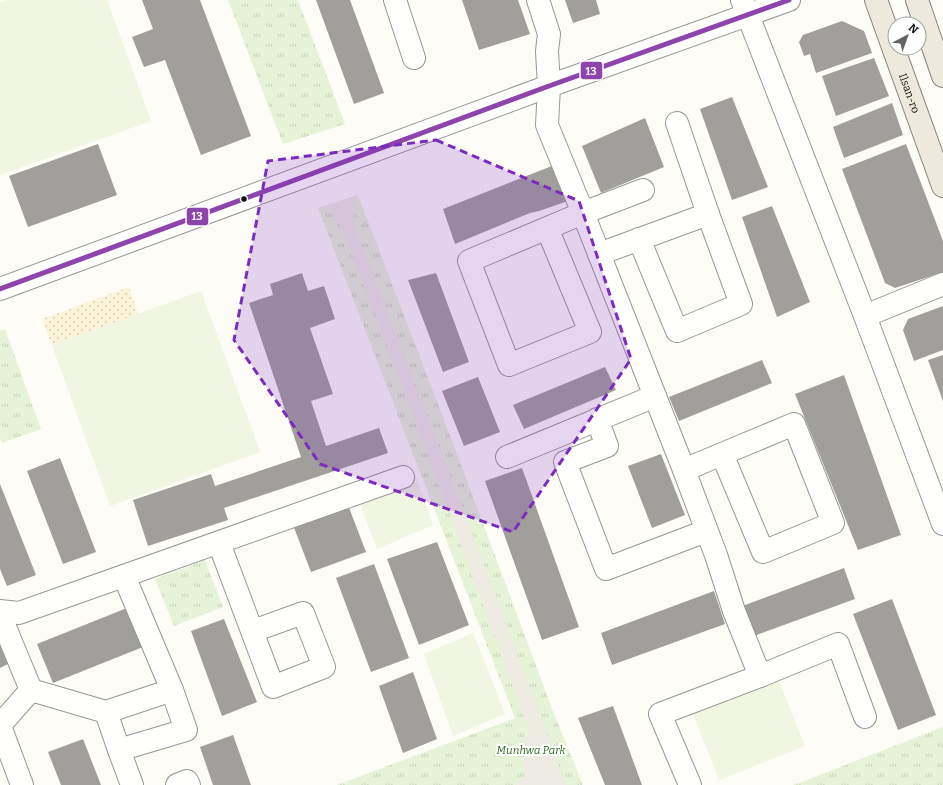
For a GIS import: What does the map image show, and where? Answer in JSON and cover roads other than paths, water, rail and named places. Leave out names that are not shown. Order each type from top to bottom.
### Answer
[{"type":"main road","name":"Ilsan-ro","points":[[876,0],[943,186]]},
{"type":"main road","points":[[917,0],[943,76]]},
{"type":"street","points":[[395,0],[414,58]]},
{"type":"street","points":[[538,0],[549,34],[547,51],[547,125],[684,470],[734,611],[760,676]]},
{"type":"street","points":[[0,289],[325,170],[548,86],[745,8],[789,0]]},
{"type":"street","points":[[745,8],[865,316],[943,524]]},
{"type":"street","points":[[639,239],[677,331],[741,304],[677,123]]},
{"type":"street","points":[[547,228],[590,332],[509,365],[469,261],[547,228],[583,213],[643,190]]},
{"type":"street","points":[[599,254],[708,214]]},
{"type":"street","points":[[865,316],[943,284]]},
{"type":"street","points":[[507,458],[655,396]]},
{"type":"street","points":[[597,419],[607,446],[566,462],[606,569],[706,531]]},
{"type":"street","points":[[684,470],[722,454],[794,424],[833,523],[763,552],[722,454]]},
{"type":"street","points":[[0,611],[19,614],[403,477]]},
{"type":"street","points":[[219,543],[253,631]]},
{"type":"street","points":[[119,750],[186,730],[172,690],[124,576]]},
{"type":"street","points":[[0,615],[31,690]]},
{"type":"street","points":[[690,785],[660,714],[760,676],[838,644],[864,709],[865,716]]},
{"type":"street","points":[[31,690],[106,712],[172,690]]},
{"type":"street","points":[[22,785],[0,725],[31,690]]},
{"type":"street","points":[[106,712],[132,785]]},
{"type":"street","points":[[177,785],[187,781],[189,785]]},
{"type":"park label","name":"Munhwa Park","points":[[531,750]]}]
